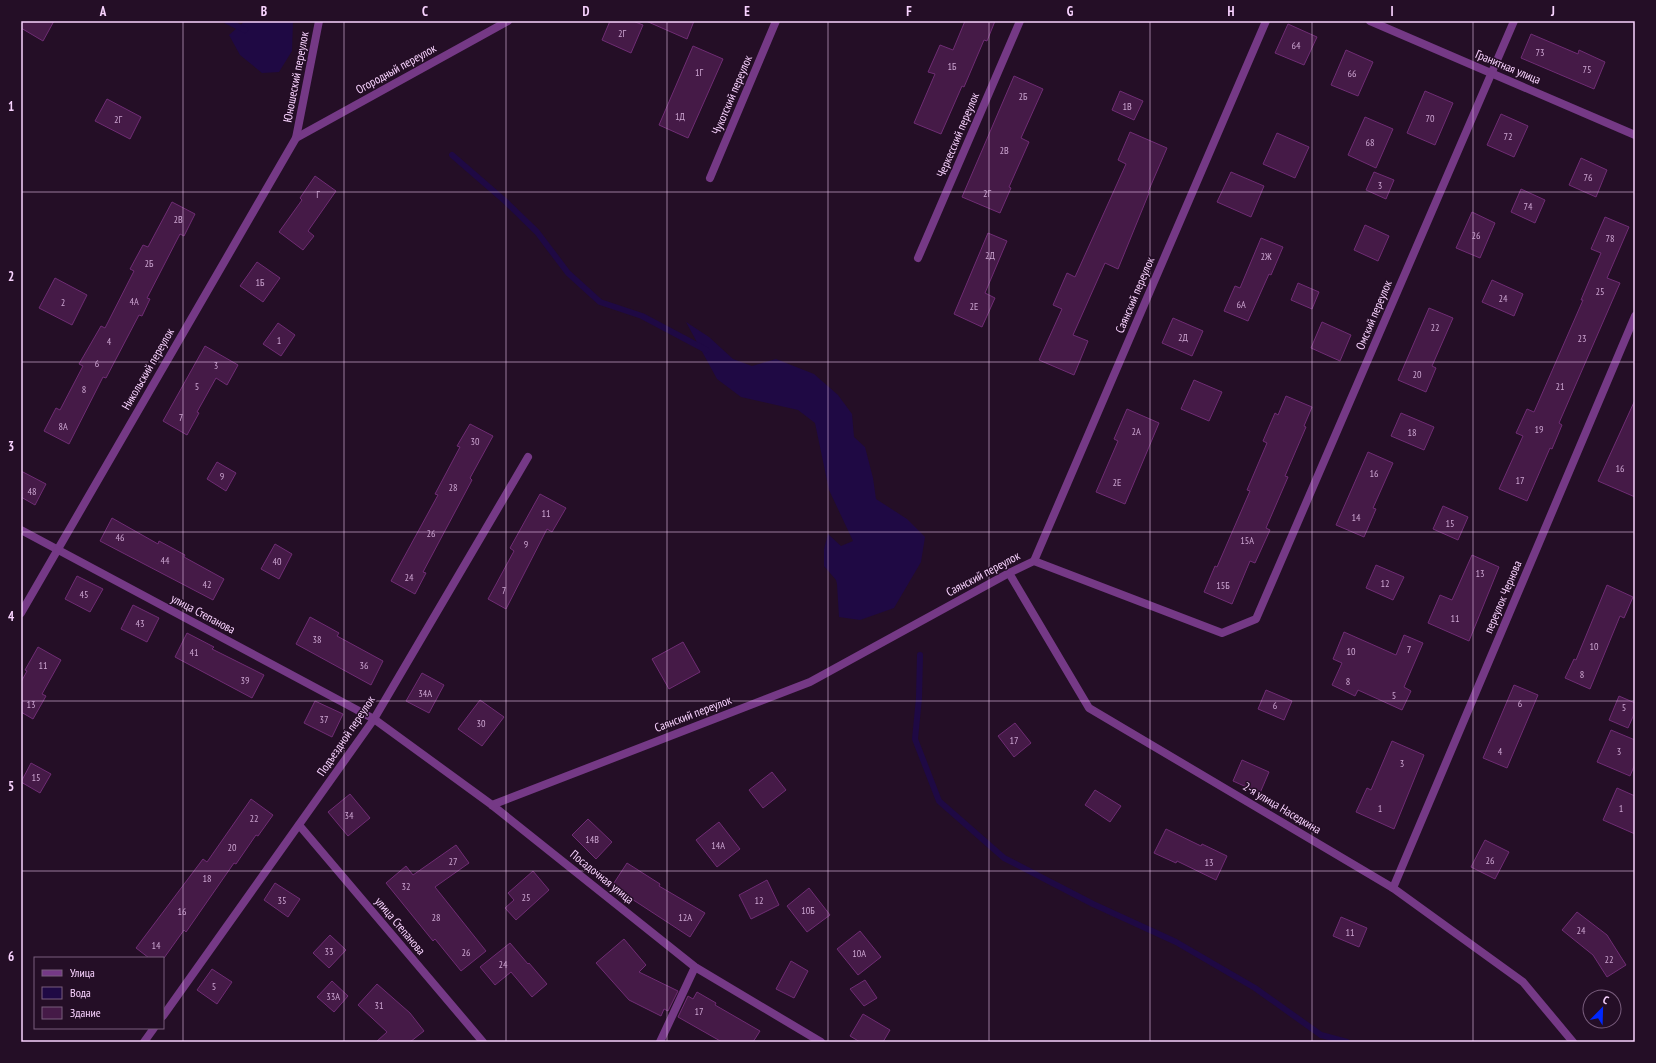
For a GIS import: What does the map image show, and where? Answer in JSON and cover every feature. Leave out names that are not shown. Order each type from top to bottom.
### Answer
[{"type":"street","name":"Юношеский переулок","points":[[296,138],[319,21]]},
{"type":"street","name":"Огородный переулок","points":[[296,138],[508,21]]},
{"type":"street","name":"Чукотский переулок","points":[[710,178],[776,21]]},
{"type":"street","name":"Черкесский переулок","points":[[918,258],[1020,21]]},
{"type":"street","name":"Саянский переулок","points":[[492,805],[810,682],[1034,561],[1266,21]]},
{"type":"street","name":"Гранитная улица","points":[[1370,21],[1635,135]]},
{"type":"street","name":"Омский переулок","points":[[1034,561],[1222,633],[1256,619],[1514,21]]},
{"type":"street","name":"Никольский переулок","points":[[21,613],[296,138]]},
{"type":"street","name":"переулок Чернова","points":[[1393,888],[1635,316]]},
{"type":"street","name":"Подъездной переулок","points":[[164,1015],[374,719],[528,458]]},
{"type":"street","name":"улица Степанова","points":[[21,530],[374,719]]},
{"type":"street","name":"2-я улица Наседкина","points":[[1010,573],[1089,708],[1393,888],[1523,982],[1573,1042]]},
{"type":"street","name":"Посадочная улица","points":[[374,719],[492,805],[695,966],[822,1042]]},
{"type":"street","name":"улица Степанова","points":[[299,825],[483,1042]]},
{"type":"street","points":[[660,1042],[695,966]]},
{"type":"street","points":[[144,1042],[153,1029]]},
{"type":"water","points":[[245,21],[293,21],[292,51],[279,72],[262,73],[240,55],[229,35]]},
{"type":"water","points":[[686,322],[709,337],[733,359],[752,366],[776,359],[814,374],[838,395],[852,414],[854,437],[865,447],[873,478],[876,499],[907,519],[925,537],[921,562],[894,608],[860,620],[839,617],[837,584],[836,580],[824,566],[824,549],[828,534],[841,546],[853,541],[829,490],[815,423],[798,410],[741,397],[717,379]]},
{"type":"building","points":[[21,21],[54,21],[43,41],[21,28]]},
{"type":"building","points":[[610,21],[633,21],[643,25],[631,53],[602,40]]},
{"type":"building","points":[[646,21],[694,21],[687,39]]},
{"type":"building","points":[[965,21],[995,21],[987,41],[984,40],[964,87],[962,86],[941,134],[914,123],[935,74],[928,72],[940,45],[953,50]]},
{"type":"building","points":[[1288,24],[1317,37],[1304,65],[1275,53]]},
{"type":"building","points":[[1531,34],[1578,54],[1579,50],[1605,62],[1594,89],[1521,58]]},
{"type":"building","points":[[693,46],[723,59],[688,138],[659,125]]},
{"type":"building","points":[[1346,50],[1373,62],[1358,96],[1331,85]]},
{"type":"building","points":[[1014,76],[1043,89],[1021,138],[1029,142],[1009,187],[1011,188],[1000,213],[962,197]]},
{"type":"building","points":[[1120,91],[1143,101],[1134,120],[1112,110]]},
{"type":"building","points":[[1425,91],[1453,103],[1435,145],[1407,133]]},
{"type":"building","points":[[107,99],[141,117],[130,139],[95,121]]},
{"type":"building","points":[[1501,114],[1528,126],[1514,157],[1487,145]]},
{"type":"building","points":[[1365,117],[1393,129],[1376,168],[1348,155]]},
{"type":"building","points":[[1130,132],[1167,148],[1118,269],[1105,263],[1073,335],[1088,341],[1074,375],[1039,360],[1062,309],[1053,305],[1067,273],[1075,277],[1126,164],[1118,160]]},
{"type":"building","points":[[1277,133],[1309,147],[1295,178],[1263,164]]},
{"type":"building","points":[[1581,158],[1607,170],[1596,197],[1569,185]]},
{"type":"building","points":[[1231,172],[1264,186],[1251,217],[1217,202]]},
{"type":"building","points":[[1374,172],[1394,180],[1386,199],[1366,190]]},
{"type":"building","points":[[315,176],[336,191],[308,231],[314,236],[303,250],[279,232],[302,200],[300,198]]},
{"type":"building","points":[[1521,189],[1545,200],[1535,223],[1511,212]]},
{"type":"building","points":[[172,202],[195,214],[184,236],[180,234],[147,298],[150,299],[142,316],[139,315],[106,378],[103,377],[69,444],[44,431],[56,408],[60,410],[83,366],[79,364],[101,326],[105,328],[134,271],[130,269],[143,245],[148,247]]},
{"type":"building","points":[[1472,212],[1495,223],[1480,258],[1456,248]]},
{"type":"building","points":[[1605,217],[1629,227],[1607,278],[1620,283],[1559,423],[1562,425],[1552,449],[1550,448],[1527,501],[1499,489],[1523,436],[1516,433],[1527,409],[1534,412],[1583,300],[1581,300],[1601,253],[1591,249]]},
{"type":"building","points":[[1365,225],[1389,236],[1378,261],[1354,250]]},
{"type":"building","points":[[988,233],[1007,241],[985,293],[995,298],[982,327],[954,314]]},
{"type":"building","points":[[1261,238],[1283,247],[1248,321],[1224,311],[1235,286],[1240,288]]},
{"type":"building","points":[[257,262],[280,278],[263,302],[240,286]]},
{"type":"building","points":[[55,278],[87,295],[72,325],[39,308]]},
{"type":"building","points":[[1492,280],[1523,294],[1514,316],[1482,302]]},
{"type":"building","points":[[1298,283],[1319,292],[1312,309],[1291,300]]},
{"type":"building","points":[[1429,308],[1453,318],[1432,366],[1436,368],[1426,392],[1398,380]]},
{"type":"building","points":[[1173,318],[1203,331],[1192,356],[1162,343]]},
{"type":"building","points":[[1322,322],[1351,335],[1340,361],[1311,348]]},
{"type":"building","points":[[278,323],[295,335],[281,356],[263,344]]},
{"type":"building","points":[[205,346],[238,365],[227,385],[216,378],[197,412],[199,413],[187,435],[163,421]]},
{"type":"building","points":[[1194,380],[1222,392],[1209,421],[1181,409]]},
{"type":"building","points":[[1286,396],[1312,407],[1304,426],[1306,427],[1285,476],[1288,477],[1266,528],[1270,530],[1255,563],[1250,561],[1232,604],[1204,592],[1215,566],[1217,567],[1250,491],[1247,490],[1267,443],[1263,441],[1275,413],[1278,415]]},
{"type":"building","points":[[1635,400],[1635,497],[1598,481]]},
{"type":"building","points":[[1127,409],[1159,423],[1125,504],[1096,492],[1118,441],[1114,439]]},
{"type":"building","points":[[1401,413],[1434,427],[1424,450],[1391,436]]},
{"type":"building","points":[[470,424],[493,436],[470,478],[472,480],[423,572],[426,573],[415,594],[391,581],[438,495],[435,494],[460,447],[457,446]]},
{"type":"building","points":[[1368,452],[1393,463],[1373,508],[1376,509],[1364,537],[1336,525]]},
{"type":"building","points":[[217,462],[236,473],[226,491],[207,479]]},
{"type":"building","points":[[21,471],[46,484],[35,505],[21,497]]},
{"type":"building","points":[[540,494],[566,508],[552,532],[547,529],[506,609],[488,599],[514,551],[510,548]]},
{"type":"building","points":[[1443,506],[1468,517],[1458,540],[1433,529]]},
{"type":"building","points":[[112,518],[158,544],[159,541],[185,555],[184,557],[224,579],[213,600],[100,541]]},
{"type":"building","points":[[275,544],[292,554],[279,579],[261,569]]},
{"type":"building","points":[[1472,555],[1499,567],[1469,641],[1428,623],[1440,595],[1452,600]]},
{"type":"building","points":[[1376,565],[1404,577],[1393,600],[1366,588]]},
{"type":"building","points":[[77,576],[103,589],[90,612],[65,599]]},
{"type":"building","points":[[1607,585],[1633,597],[1624,618],[1620,616],[1590,689],[1565,678],[1574,659],[1576,660]]},
{"type":"building","points":[[133,605],[159,618],[147,642],[121,629]]},
{"type":"building","points":[[310,617],[339,633],[337,636],[383,661],[371,685],[296,644]]},
{"type":"building","points":[[1344,632],[1396,655],[1404,635],[1423,643],[1404,687],[1411,691],[1402,710],[1358,690],[1355,696],[1332,685],[1342,663],[1333,659]]},
{"type":"building","points":[[187,633],[214,647],[212,649],[264,675],[252,698],[175,657]]},
{"type":"building","points":[[683,642],[700,672],[669,689],[652,659]]},
{"type":"building","points":[[38,647],[61,660],[42,694],[46,696],[33,719],[21,712],[21,682],[27,671],[25,670]]},
{"type":"building","points":[[422,673],[444,685],[429,713],[406,701]]},
{"type":"building","points":[[1514,685],[1538,695],[1507,768],[1483,758]]},
{"type":"building","points":[[1266,690],[1292,701],[1284,720],[1258,709]]},
{"type":"building","points":[[1619,696],[1635,703],[1635,712],[1628,728],[1609,720]]},
{"type":"building","points":[[480,700],[504,717],[482,746],[458,729]]},
{"type":"building","points":[[315,701],[343,714],[332,737],[304,723]]},
{"type":"building","points":[[1015,723],[1031,743],[1014,757],[998,736]]},
{"type":"building","points":[[1611,730],[1635,740],[1635,764],[1630,776],[1597,762]]},
{"type":"building","points":[[1392,741],[1424,755],[1394,829],[1356,812],[1367,788],[1371,790]]},
{"type":"building","points":[[1242,760],[1269,772],[1260,793],[1233,781]]},
{"type":"building","points":[[31,763],[51,774],[40,793],[21,782]]},
{"type":"building","points":[[772,772],[786,790],[763,808],[749,790]]},
{"type":"building","points":[[1617,788],[1635,796],[1635,834],[1603,820]]},
{"type":"building","points":[[1095,790],[1121,806],[1110,822],[1085,805]]},
{"type":"building","points":[[350,794],[370,818],[348,836],[328,812]]},
{"type":"building","points":[[251,799],[273,815],[258,836],[256,835],[236,864],[234,863],[186,932],[184,930],[164,958],[148,957],[136,948],[203,859],[207,862]]},
{"type":"building","points":[[588,819],[612,842],[596,859],[572,835]]},
{"type":"building","points":[[719,822],[740,849],[717,867],[696,840]]},
{"type":"building","points":[[1166,829],[1201,846],[1202,844],[1227,856],[1216,880],[1177,861],[1176,863],[1154,853]]},
{"type":"building","points":[[1485,840],[1509,852],[1495,879],[1471,867]]},
{"type":"building","points":[[456,845],[469,863],[435,887],[486,951],[461,971],[435,939],[433,941],[386,883],[406,866],[413,875]]},
{"type":"building","points":[[627,863],[660,884],[659,886],[705,913],[690,937],[612,886]]},
{"type":"building","points":[[533,871],[549,890],[516,920],[505,908],[514,900],[508,893]]},
{"type":"building","points":[[767,880],[779,905],[751,919],[739,895]]},
{"type":"building","points":[[275,883],[300,899],[288,917],[264,900]]},
{"type":"building","points":[[809,888],[830,915],[807,932],[787,906]]},
{"type":"building","points":[[1577,912],[1607,935],[1626,965],[1607,977],[1593,955],[1562,930]]},
{"type":"building","points":[[1341,917],[1367,928],[1359,947],[1333,936]]},
{"type":"building","points":[[860,931],[881,957],[858,975],[837,949]]},
{"type":"building","points":[[330,935],[346,950],[329,968],[313,953]]},
{"type":"building","points":[[624,939],[646,965],[639,972],[678,991],[668,1011],[664,1009],[661,1016],[629,1000],[596,963]]},
{"type":"building","points":[[510,943],[547,984],[532,997],[511,972],[495,985],[480,967]]},
{"type":"building","points":[[791,961],[808,971],[794,998],[776,989]]},
{"type":"building","points":[[212,969],[232,982],[217,1004],[197,990]]},
{"type":"building","points":[[865,980],[877,998],[864,1006],[850,989]]},
{"type":"building","points":[[332,981],[348,996],[334,1012],[317,997]]},
{"type":"building","points":[[377,984],[410,1013],[424,1031],[410,1042],[376,1042],[387,1032],[358,1005]]},
{"type":"building","points":[[697,992],[716,1003],[715,1005],[760,1031],[753,1042],[722,1042],[678,1017],[688,996],[693,999]]},
{"type":"building","points":[[863,1014],[890,1030],[883,1042],[860,1042],[850,1036]]},
{"type":"waterway","points":[[227,21],[245,30]]},
{"type":"waterway","points":[[452,155],[505,201],[537,232],[568,273],[600,302],[642,316],[706,350]]},
{"type":"waterway","points":[[920,655],[919,698],[915,739],[939,801],[1004,858],[1093,904],[1176,942],[1255,988],[1321,1035],[1347,1042]]}]
